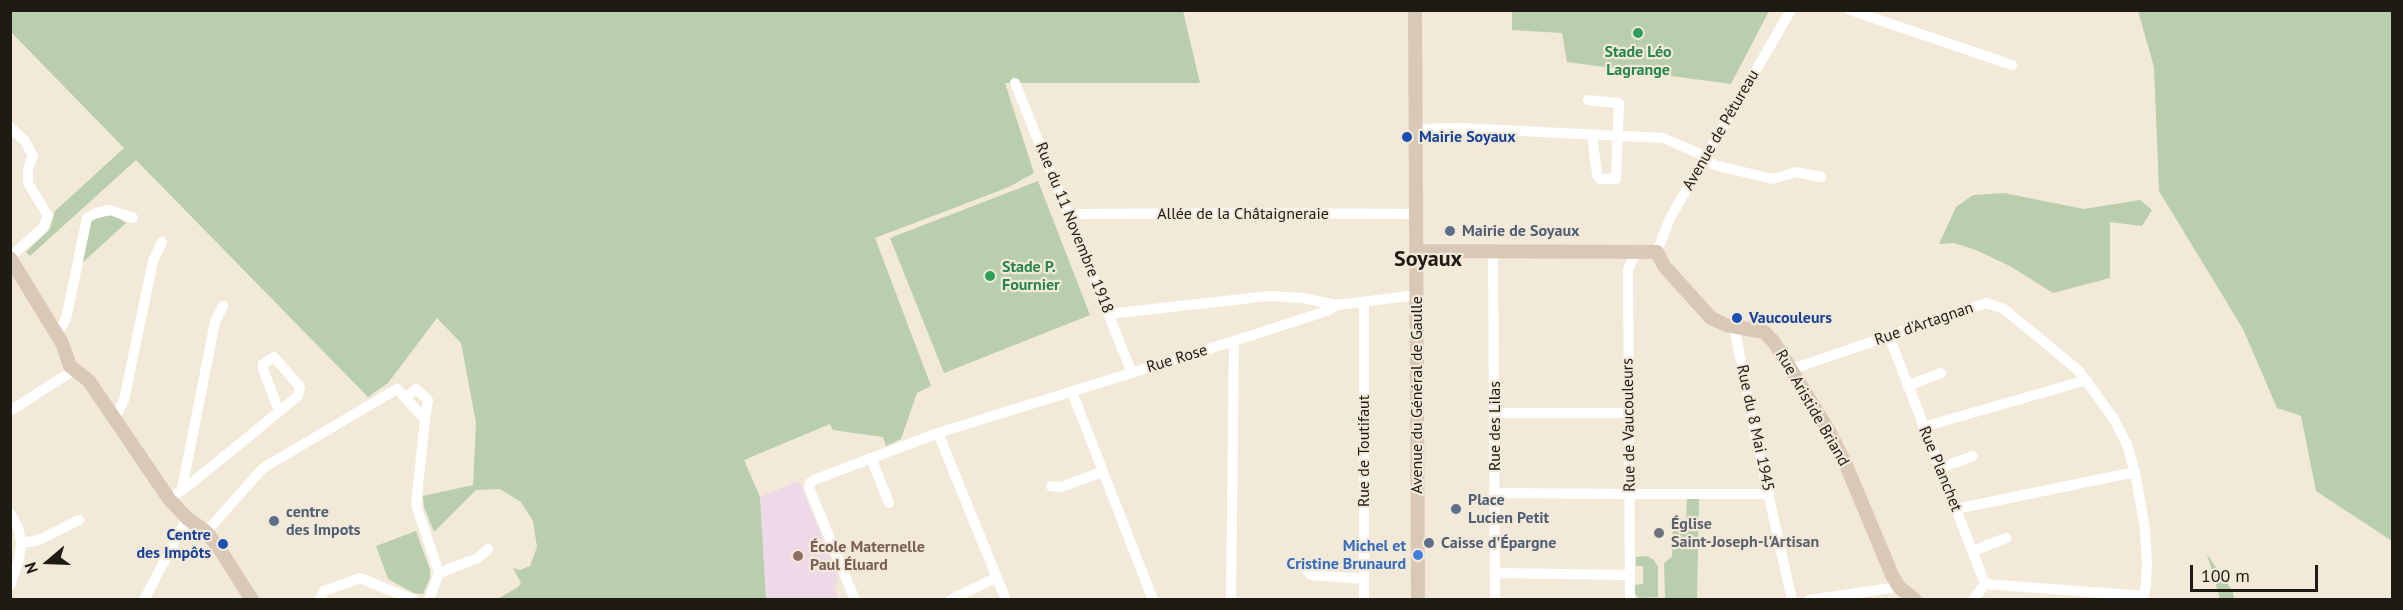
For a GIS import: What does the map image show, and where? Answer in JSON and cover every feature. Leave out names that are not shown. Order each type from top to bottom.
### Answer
[{"type":"street","name":"Avenue du Général de Gaulle","points":[[1415,10],[1418,600]]},
{"type":"street","name":"Avenue de Pétureau","points":[[1657,252],[1670,219],[1704,157],[1791,10]]},
{"type":"street","points":[[1850,10],[2012,65]]},
{"type":"street","name":"Rue du 11 Novembre 1918","points":[[1016,83],[1132,373]]},
{"type":"street","points":[[1588,100],[1619,103],[1616,179],[1600,179],[1597,175],[1592,134]]},
{"type":"street","points":[[10,127],[25,141],[33,156],[28,169],[28,183],[48,216],[43,228],[10,257],[57,333],[68,361],[89,381],[169,499],[187,518],[206,532],[219,548],[251,599]]},
{"type":"street","points":[[1417,129],[1460,128],[1663,138],[1679,143],[1704,157],[1713,165],[1773,179],[1796,172],[1821,177]]},
{"type":"street","points":[[57,333],[66,319],[87,218],[110,210],[133,218]]},
{"type":"street","name":"Allée de la Châtaigneraie","points":[[1070,216],[1078,214],[1238,213],[1417,214]]},
{"type":"street","points":[[113,417],[124,400],[153,261],[162,242]]},
{"type":"street","points":[[1417,251],[1657,252]]},
{"type":"street","name":"Rue des Lilas","points":[[1493,252],[1495,600]]},
{"type":"street","name":"Rue Aristide Briand","points":[[1657,252],[1664,266],[1712,318],[1719,322],[1764,332],[1774,342],[1830,433],[1846,465],[1890,572],[1899,587],[1915,600]]},
{"type":"street","name":"Rue de Vaucouleurs","points":[[1630,600],[1628,269],[1636,253]]},
{"type":"street","name":"Rue Rose","points":[[855,600],[809,488],[810,483],[938,433],[1234,341],[1327,311],[1336,305],[1417,295]]},
{"type":"street","points":[[1108,314],[1269,296],[1302,298],[1336,305]]},
{"type":"street","name":"Rue de Toutifaut","points":[[1364,303],[1364,600]]},
{"type":"street","name":"Rue d'Artagnan","points":[[1792,369],[1986,303],[2004,309],[2078,370],[2114,419],[2127,445],[2135,472],[2147,552],[2146,585],[2143,598]]},
{"type":"street","points":[[182,489],[215,322],[223,306]]},
{"type":"street","name":"Rue du 8 Mai 1945","points":[[1734,326],[1755,439],[1792,600]]},
{"type":"street","name":"Rue Planchet","points":[[1889,336],[1985,584]]},
{"type":"street","points":[[1231,600],[1234,341]]},
{"type":"street","points":[[169,499],[298,396],[300,390],[274,357],[263,364],[263,369],[279,411]]},
{"type":"street","points":[[10,411],[75,370]]},
{"type":"street","points":[[1907,386],[1941,373]]},
{"type":"street","points":[[1923,427],[2087,380]]},
{"type":"street","points":[[206,532],[263,468],[397,389],[425,419],[416,504],[439,573],[429,600]]},
{"type":"street","points":[[1072,392],[1153,600]]},
{"type":"street","points":[[1495,413],[1629,413]]},
{"type":"street","points":[[938,433],[1006,600]]},
{"type":"street","points":[[1940,468],[1973,456]]},
{"type":"street","points":[[871,458],[889,502]]},
{"type":"street","points":[[1051,486],[1061,487],[1102,472]]},
{"type":"street","points":[[1956,509],[2135,472]]},
{"type":"street","points":[[1495,494],[1629,495],[1760,494],[1769,492]]},
{"type":"street","points":[[10,513],[21,543],[19,560],[10,585]]},
{"type":"street","points":[[144,600],[187,518]]},
{"type":"street","points":[[21,543],[39,540],[79,520]]},
{"type":"street","points":[[1973,550],[2006,538]]},
{"type":"street","points":[[439,573],[478,558],[488,549]]},
{"type":"street","points":[[1302,565],[1311,575],[1364,579]]},
{"type":"street","points":[[1496,573],[1629,575]]},
{"type":"street","points":[[950,600],[997,577]]},
{"type":"street","points":[[320,600],[324,591],[360,578],[414,600]]},
{"type":"street","points":[[1973,600],[1985,584],[2143,598]]},
{"type":"street","points":[[1809,600],[1899,587]]},
{"type":"shaded area","points":[[799,481],[838,575],[835,589],[839,599],[766,599],[760,497]]},
{"type":"green space","points":[[1512,10],[1769,11],[1731,84],[1567,62],[1562,33],[1512,30]]},
{"type":"green space","points":[[10,11],[1183,11],[1200,83],[1005,83],[1034,173],[1009,187],[875,238],[931,386],[917,393],[901,439],[886,446],[883,437],[833,430],[830,424],[744,460],[760,497],[766,599],[498,599],[521,583],[513,568],[520,570],[530,566],[537,547],[533,521],[521,502],[500,489],[476,490],[434,532],[424,507],[423,496],[473,485],[476,423],[461,343],[437,318],[388,383],[368,397],[136,160],[30,256],[26,252],[50,229],[55,211],[124,148],[11,32]]},
{"type":"green space","points":[[2138,11],[2392,11],[2392,541],[2316,491],[2301,416],[2277,408],[2243,329],[2159,191],[2154,67]]},
{"type":"green space","name":"Stade P. Fournier","points":[[1038,181],[1090,315],[944,373],[890,238]]},
{"type":"green space","points":[[2004,193],[2084,209],[2140,200],[2152,210],[2142,226],[2110,222],[2110,278],[2053,293],[2010,266],[1976,250],[1954,243],[1939,244],[1956,207],[1973,195]]},
{"type":"green space","points":[[112,214],[126,223],[82,263],[89,221]]},
{"type":"green space","points":[[1687,499],[1699,499],[1697,598],[1665,598],[1664,563],[1672,557],[1673,521],[1686,521]]},
{"type":"green space","points":[[416,531],[430,570],[430,578],[423,594],[414,593],[388,579],[376,546]]},
{"type":"green space","points":[[2207,554],[2233,592],[2234,599],[2220,599]]},
{"type":"green space","points":[[1647,556],[1654,560],[1658,567],[1658,597],[1639,598],[1635,594],[1634,585],[1643,584],[1643,566],[1636,566],[1636,557]]},
{"type":"place","name":"Stade Léo Lagrange","points":[[1638,33]]},
{"type":"place","name":"Mairie Soyaux","points":[[1407,137]]},
{"type":"place","name":"Mairie de Soyaux","points":[[1450,231]]},
{"type":"place","name":"Stade P. Fournier","points":[[990,276]]},
{"type":"place","name":"Vaucouleurs","points":[[1737,318]]},
{"type":"place","name":"Place Lucien Petit","points":[[1456,509]]},
{"type":"place","name":"centre des Impots","points":[[274,521]]},
{"type":"place","name":"Église Saint-Joseph-l'Artisan","points":[[1659,533]]},
{"type":"place","name":"Caisse d'Épargne","points":[[1429,543]]},
{"type":"place","name":"Centre des Impôts","points":[[223,544]]},
{"type":"place","name":"Michel et Cristine Brunaurd","points":[[1418,555]]},
{"type":"place","name":"École Maternelle Paul Éluard","points":[[798,556]]},
{"type":"district","name":"Soyaux","points":[[1428,260]]}]
